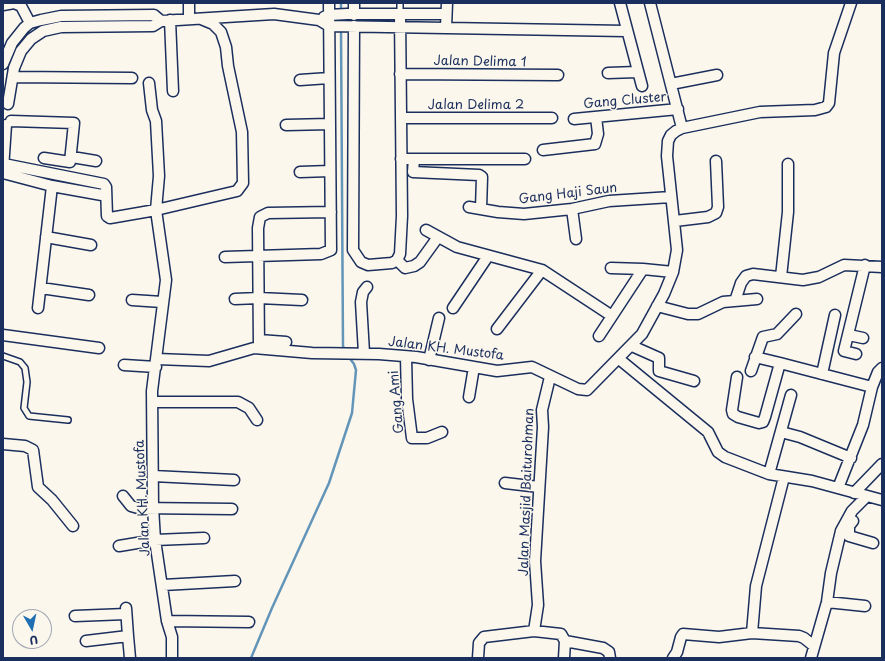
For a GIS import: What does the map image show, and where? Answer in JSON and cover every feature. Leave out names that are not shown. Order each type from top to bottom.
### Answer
[{"type":"street","points":[[189,3],[189,20]]},
{"type":"street","points":[[225,257],[321,254],[329,252],[332,247],[330,171],[331,15],[329,3]]},
{"type":"street","points":[[350,14],[354,3]]},
{"type":"street","points":[[446,28],[447,3]]},
{"type":"street","points":[[620,3],[626,31],[642,86]]},
{"type":"street","points":[[650,3],[682,128],[760,112],[815,110],[826,107],[829,103],[834,53],[851,3]]},
{"type":"street","points":[[3,5],[14,4],[21,6],[30,24]]},
{"type":"street","points":[[3,64],[12,43],[30,24],[61,16],[154,15],[165,20],[189,20],[244,14],[274,14],[318,20],[331,27],[374,26],[626,31]]},
{"type":"street","points":[[318,20],[331,15],[350,14],[446,14]]},
{"type":"street","points":[[374,26],[379,24],[379,17],[376,14]]},
{"type":"street","points":[[350,26],[353,250],[361,262],[368,265],[392,263],[397,260],[400,254],[402,216],[400,14]]},
{"type":"street","points":[[3,170],[104,184],[106,187],[107,216],[110,218],[156,210],[237,191],[242,183],[242,132],[225,42],[218,28],[201,19]]},
{"type":"street","points":[[3,170],[7,124],[13,115],[12,109],[6,103],[14,68],[20,51],[31,39],[43,31],[61,27],[153,26],[165,20]]},
{"type":"street","points":[[165,20],[173,91]]},
{"type":"street","points":[[608,73],[638,72]]},
{"type":"street","name":"Jalan Delima 1","points":[[400,74],[558,76]]},
{"type":"street","points":[[671,84],[718,75]]},
{"type":"street","points":[[13,77],[132,78]]},
{"type":"street","points":[[300,80],[330,78]]},
{"type":"street","name":"Jalan KH. Mustofa","points":[[149,83],[152,110],[156,121],[159,156],[156,210],[166,280],[162,302],[152,402],[153,507],[155,540],[163,585],[167,621],[172,637],[172,658]]},
{"type":"street","name":"Gang Cluster","points":[[574,119],[678,109]]},
{"type":"street","points":[[543,150],[594,144],[598,134],[596,117]]},
{"type":"street","name":"Jalan Delima 2","points":[[401,118],[552,118]]},
{"type":"street","points":[[7,124],[74,123],[72,157],[69,163],[44,158]]},
{"type":"street","points":[[286,124],[330,124]]},
{"type":"street","name":"Jalan KH. Mustofa","points":[[259,344],[335,353],[364,353],[406,357],[497,371],[528,367],[550,378],[578,389],[587,390],[632,346],[642,334],[664,294],[673,272],[677,250],[667,147],[671,136],[682,128]]},
{"type":"street","points":[[72,157],[96,161]]},
{"type":"street","points":[[401,159],[525,159]]},
{"type":"street","points":[[414,159],[413,172],[479,175],[482,177],[481,209]]},
{"type":"street","points":[[675,221],[708,217],[716,213],[718,207],[716,161]]},
{"type":"street","points":[[781,277],[788,212],[788,164]]},
{"type":"street","points":[[3,170],[52,186],[102,195]]},
{"type":"street","points":[[300,172],[330,171]]},
{"type":"street","points":[[38,308],[52,186]]},
{"type":"street","name":"Gang Haji Saun","points":[[469,207],[524,214],[572,209],[609,201],[671,197]]},
{"type":"street","points":[[572,209],[576,239]]},
{"type":"street","points":[[259,344],[260,217],[263,214],[331,212]]},
{"type":"street","points":[[426,230],[457,247],[542,270],[612,316]]},
{"type":"street","points":[[46,237],[91,245]]},
{"type":"street","points":[[397,260],[405,268],[414,266],[420,262],[438,237]]},
{"type":"street","points":[[453,308],[488,256]]},
{"type":"street","points":[[735,301],[741,283],[746,276],[753,274],[811,279],[844,265],[882,267]]},
{"type":"street","points":[[856,354],[844,351],[865,265]]},
{"type":"street","points":[[611,268],[673,272]]},
{"type":"street","points":[[599,336],[643,269]]},
{"type":"street","points":[[497,329],[542,270]]},
{"type":"street","points":[[364,353],[361,302],[363,292],[367,287]]},
{"type":"street","points":[[40,288],[89,295]]},
{"type":"street","points":[[235,299],[259,298],[302,300]]},
{"type":"street","points":[[657,306],[682,313],[698,314],[717,304],[757,299]]},
{"type":"street","points":[[132,300],[162,302]]},
{"type":"street","points":[[751,371],[755,356],[763,337],[777,334],[796,314]]},
{"type":"street","points":[[822,374],[835,315]]},
{"type":"street","points":[[429,360],[439,318]]},
{"type":"street","points":[[3,335],[99,348]]},
{"type":"street","points":[[849,335],[863,338]]},
{"type":"street","points":[[124,365],[208,361],[259,344],[286,342]]},
{"type":"street","points":[[632,346],[659,358],[659,371],[694,381]]},
{"type":"street","points":[[755,356],[780,364],[872,387]]},
{"type":"street","name":"Gang Ami","points":[[406,357],[407,399],[412,438],[427,438],[442,432]]},
{"type":"street","points":[[619,359],[708,432],[720,454],[769,474],[812,481],[882,500]]},
{"type":"street","points":[[737,377],[731,406],[733,414],[754,423],[762,422],[766,417],[780,364]]},
{"type":"street","points":[[470,396],[474,367]]},
{"type":"street","points":[[838,488],[863,425],[872,387],[878,372],[882,368]]},
{"type":"street","name":"Jalan Masjid Baiturohman","points":[[534,631],[538,605],[535,561],[543,427],[542,410],[550,378]]},
{"type":"street","points":[[769,474],[791,395]]},
{"type":"street","points":[[152,402],[238,402],[249,408],[257,420]]},
{"type":"street","points":[[781,432],[800,437],[851,458]]},
{"type":"street","points":[[3,444],[25,446],[33,450],[38,487],[52,500],[72,526]]},
{"type":"street","points":[[811,658],[810,643],[827,602],[829,580],[841,531],[882,464]]},
{"type":"street","points":[[153,476],[234,480]]},
{"type":"street","points":[[752,633],[756,586],[784,477]]},
{"type":"street","points":[[505,483],[539,487]]},
{"type":"street","points":[[863,495],[849,526],[848,533],[851,537],[873,543]]},
{"type":"street","points":[[123,496],[134,507],[232,509]]},
{"type":"street","points":[[119,546],[155,540],[204,538]]},
{"type":"street","points":[[163,585],[235,581]]},
{"type":"street","points":[[827,602],[865,606]]},
{"type":"street","points":[[75,616],[126,611],[130,658]]},
{"type":"street","points":[[167,621],[249,622]]},
{"type":"street","points":[[478,658],[478,643],[484,637],[534,631],[556,632],[562,634],[565,640],[564,658]]},
{"type":"street","points":[[673,658],[677,652],[681,636],[684,634],[719,637],[752,633],[810,643]]},
{"type":"street","points":[[86,641],[128,636]]},
{"type":"street","points":[[565,640],[603,648],[609,652],[610,658]]},
{"type":"lane","points":[[400,3],[400,14]]},
{"type":"lane","points":[[3,356],[20,362],[25,368],[27,382],[24,408],[29,416],[68,420]]},
{"type":"waterway","points":[[341,3],[341,12]]},
{"type":"waterway","points":[[341,29],[343,346],[345,350]]},
{"type":"waterway","points":[[251,658],[329,483],[352,413],[356,370],[354,364],[348,356]]}]
